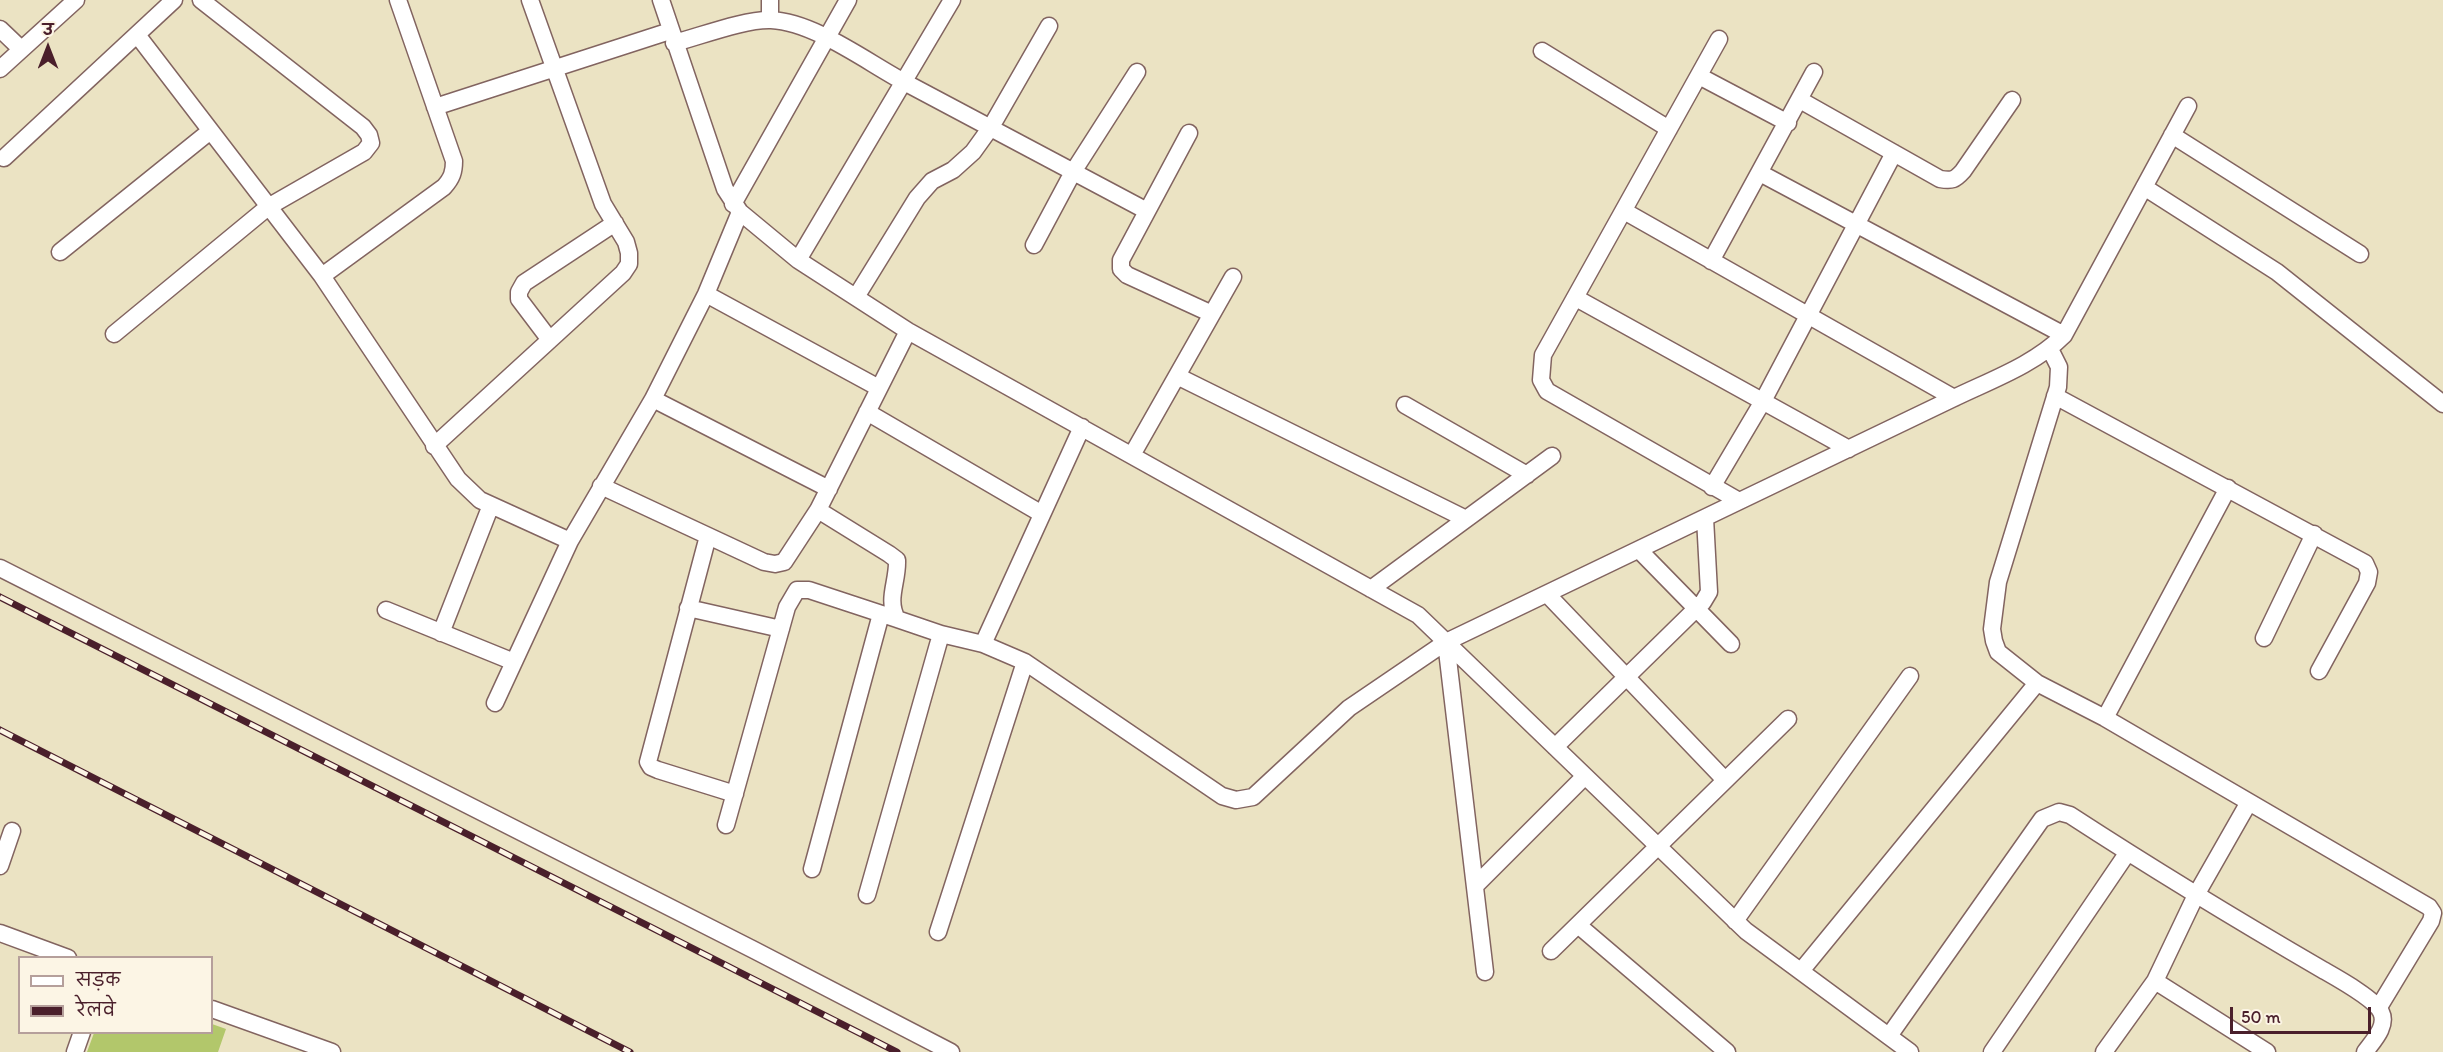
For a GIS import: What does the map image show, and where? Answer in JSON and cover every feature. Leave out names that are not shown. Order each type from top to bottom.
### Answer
[{"type":"street","points":[[0,69],[76,0]]},
{"type":"street","points":[[4,158],[138,36],[174,0]]},
{"type":"street","points":[[114,334],[268,207],[364,153],[371,143],[363,127],[201,0]]},
{"type":"street","points":[[322,276],[444,187],[451,179],[454,161],[398,0]]},
{"type":"street","points":[[434,446],[623,273],[629,264],[626,242],[603,204],[530,0]]},
{"type":"street","points":[[661,0],[725,189],[736,208],[798,260],[908,331],[1418,615],[1746,931],[1910,1052]]},
{"type":"street","points":[[770,0],[770,20]]},
{"type":"street","points":[[495,703],[570,541],[653,399],[706,294],[736,208],[848,0]]},
{"type":"street","points":[[798,260],[952,0]]},
{"type":"street","points":[[435,106],[553,68],[672,37],[770,20],[788,22],[827,38],[1147,211]]},
{"type":"street","points":[[856,297],[917,198],[932,181],[964,162],[991,127],[1049,26]]},
{"type":"street","points":[[0,29],[21,49]]},
{"type":"street","points":[[138,36],[209,132],[322,276],[458,479],[480,500],[570,541]]},
{"type":"street","points":[[1719,39],[1543,355],[1540,380],[1547,391],[1739,501]]},
{"type":"street","points":[[1542,51],[1670,129]]},
{"type":"street","points":[[1034,245],[1073,172],[1137,72]]},
{"type":"street","points":[[1712,261],[1814,72]]},
{"type":"street","points":[[1699,76],[1788,123]]},
{"type":"street","points":[[1800,100],[1940,179],[1949,181],[1956,179],[2012,100]]},
{"type":"street","points":[[726,825],[787,607],[797,590],[808,590],[941,634],[983,644],[1025,662],[1222,796],[1236,800],[1253,797],[1349,708],[1446,642],[1849,449],[2050,349],[2064,335],[2188,106]]},
{"type":"street","points":[[60,252],[209,132]]},
{"type":"street","points":[[1189,133],[1121,260],[1121,269],[1127,275],[1212,314]]},
{"type":"street","points":[[2172,135],[2360,254]]},
{"type":"street","points":[[1712,487],[1763,401],[1894,153]]},
{"type":"street","points":[[1760,173],[2064,335]]},
{"type":"street","points":[[2144,187],[2277,272],[2443,404]]},
{"type":"street","points":[[1624,211],[1954,398]]},
{"type":"street","points":[[550,340],[519,299],[519,291],[524,283],[615,223]]},
{"type":"street","points":[[1132,455],[1233,277]]},
{"type":"street","points":[[706,294],[879,388]]},
{"type":"street","points":[[1576,298],[1849,449]]},
{"type":"street","points":[[601,486],[764,562],[775,564],[784,562],[818,510],[908,331]]},
{"type":"street","points":[[2050,349],[2059,366],[2055,396],[1998,582],[1992,629],[1998,652],[2037,683],[2104,718],[2429,907],[2433,913],[2424,934],[2379,1007]]},
{"type":"street","points":[[1177,376],[1466,519]]},
{"type":"street","points":[[2055,396],[2365,563],[2369,572],[2367,583],[2319,671]]},
{"type":"street","points":[[653,399],[829,489]]},
{"type":"street","points":[[1405,405],[1527,475]]},
{"type":"street","points":[[867,412],[1042,514]]},
{"type":"street","points":[[983,644],[1082,428]]},
{"type":"street","points":[[1371,589],[1552,456]]},
{"type":"street","points":[[2104,718],[2228,488]]},
{"type":"street","points":[[441,633],[491,505]]},
{"type":"street","points":[[812,869],[889,616],[897,574],[897,560],[818,510]]},
{"type":"street","points":[[1555,747],[1703,602],[1709,592],[1705,518]]},
{"type":"street","points":[[2264,638],[2314,534]]},
{"type":"street","points":[[708,536],[648,762],[651,767],[658,770],[735,794]]},
{"type":"street","points":[[1639,550],[1731,644]]},
{"type":"street","points":[[0,568],[733,939],[951,1052]]},
{"type":"street","points":[[1547,594],[1725,780]]},
{"type":"street","points":[[688,608],[781,629]]},
{"type":"street","points":[[386,610],[514,662]]},
{"type":"street","points":[[867,895],[941,634]]},
{"type":"street","points":[[1446,642],[1485,972]]},
{"type":"street","points":[[938,932],[1025,662]]},
{"type":"street","points":[[1735,921],[1910,676]]},
{"type":"street","points":[[1801,971],[2037,683]]},
{"type":"street","points":[[1551,951],[1788,719]]},
{"type":"street","points":[[1475,886],[1585,776]]},
{"type":"street","points":[[2104,1052],[2155,981],[2196,896],[2248,802]]},
{"type":"street","points":[[1889,1036],[2042,819],[2059,812],[2070,814],[2196,896],[2339,980],[2379,1007],[2383,1016],[2383,1024],[2365,1052]]},
{"type":"street","points":[[0,866],[12,831]]},
{"type":"street","points":[[1992,1052],[2128,852]]},
{"type":"street","points":[[1578,926],[1727,1052]]},
{"type":"street","points":[[0,933],[65,956]]},
{"type":"street","points":[[2155,981],[2257,1049]]},
{"type":"street","points":[[213,1009],[332,1052]]},
{"type":"street","points":[[75,1052],[81,1034]]},
{"type":"green space","points":[[213,1024],[226,1029],[218,1052],[87,1052],[94,1034],[213,1034]]},
{"type":"railway","points":[[0,597],[897,1052]]},
{"type":"railway","points":[[0,730],[630,1052]]}]
